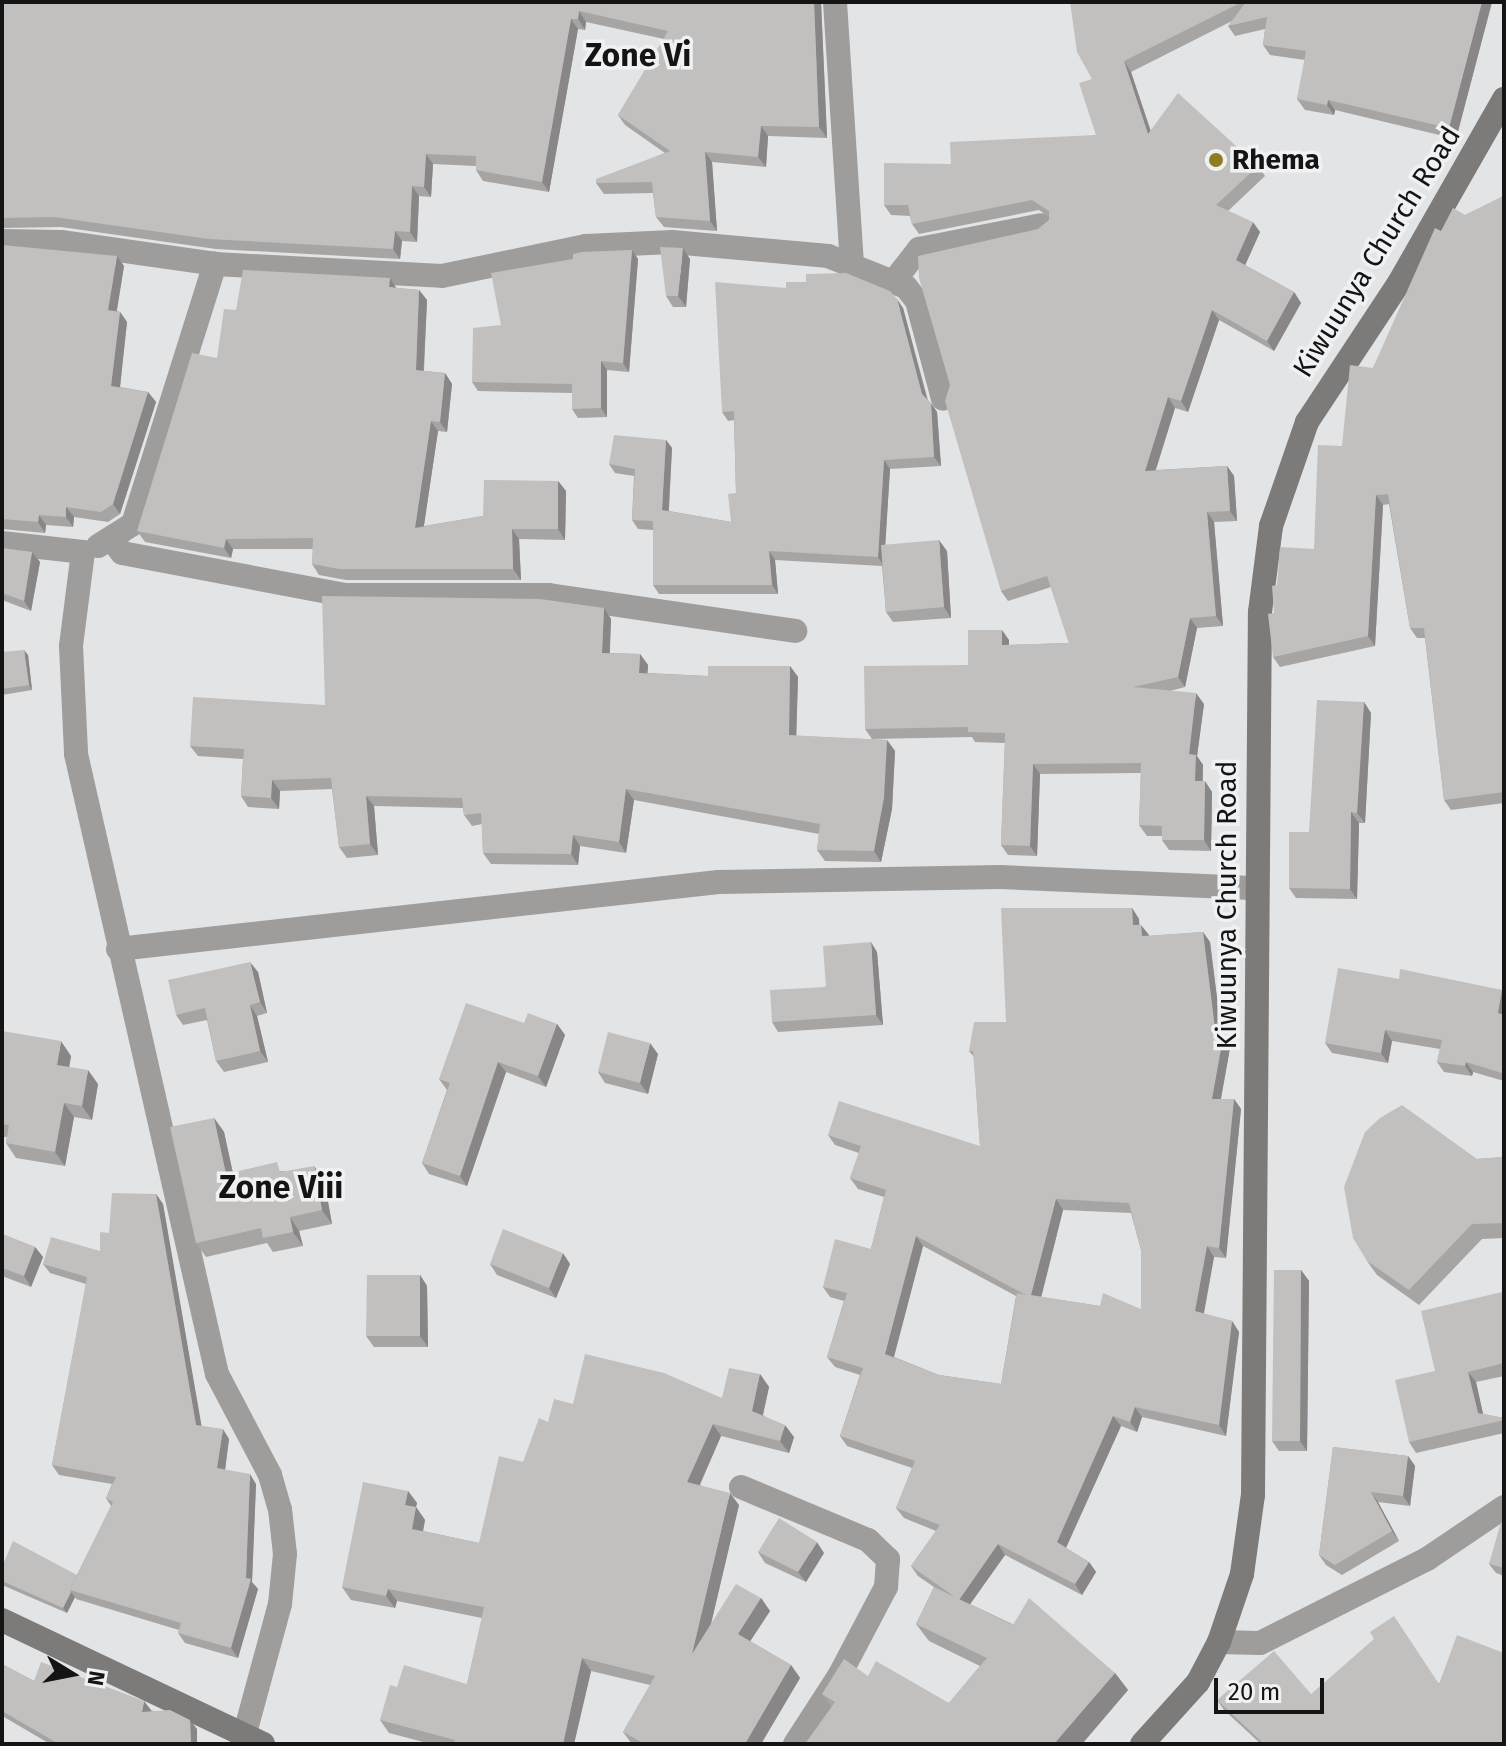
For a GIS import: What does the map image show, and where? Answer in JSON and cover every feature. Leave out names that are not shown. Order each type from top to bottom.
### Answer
[{"type":"street","points":[[835,2],[852,264]]},
{"type":"street","name":"Kiwuunya Church Road","points":[[1142,1744],[1198,1682],[1219,1642],[1242,1574],[1253,1495],[1260,612],[1271,526],[1286,473],[1307,422],[1399,283],[1503,102]]},
{"type":"street","points":[[894,281],[919,249],[1042,225]]},
{"type":"street","points":[[2,241],[61,242],[215,264],[442,276],[586,246],[672,242],[828,256],[894,281],[917,301],[943,399]]},
{"type":"street","points":[[2,543],[83,552],[112,540],[133,524],[215,264]]},
{"type":"street","points":[[112,540],[122,553],[345,595],[549,595],[795,631]]},
{"type":"street","points":[[2,1620],[250,1741],[280,1604],[285,1554],[280,1509],[270,1475],[217,1374],[76,754],[71,646],[83,552]]},
{"type":"street","points":[[118,949],[718,882],[1000,877],[1257,888]]},
{"type":"street","points":[[741,1487],[868,1540],[888,1559],[886,1587],[839,1676],[795,1744]]},
{"type":"street","points":[[1219,1642],[1260,1643],[1427,1559],[1504,1507]]},
{"type":"building","points":[[2,2],[814,2],[819,127],[761,126],[758,157],[705,152],[710,221],[656,217],[652,182],[596,183],[596,179],[670,151],[618,115],[668,31],[579,11],[578,19],[571,19],[542,182],[476,170],[476,156],[426,154],[424,187],[412,186],[410,232],[395,231],[393,249],[209,239],[54,217],[2,218]]},
{"type":"building","points":[[1070,2],[1242,2],[1124,61],[1148,134],[1178,93],[1258,166],[1216,205],[1253,222],[1236,260],[1294,292],[1267,341],[1212,310],[1181,401],[1168,397],[1145,471],[1227,466],[1230,511],[1207,512],[1216,616],[1190,618],[1178,677],[1133,687],[1196,693],[1189,754],[1196,755],[1195,781],[1205,781],[1204,840],[1162,840],[1162,826],[1139,825],[1141,763],[1033,764],[1030,846],[1001,845],[1005,733],[968,732],[968,727],[865,729],[864,666],[968,665],[968,630],[1002,630],[1002,645],[1069,643],[1047,576],[1001,591],[945,401],[950,385],[919,278],[918,256],[1038,229],[1049,220],[1049,211],[1032,200],[912,224],[908,205],[884,205],[884,163],[951,164],[950,142],[1096,135],[1079,83],[1092,79],[1077,52]]},
{"type":"building","points":[[1246,2],[1482,2],[1449,128],[1328,100],[1327,105],[1297,99],[1306,51],[1263,45],[1267,17],[1228,26]]},
{"type":"building","points":[[1503,196],[1504,792],[1444,800],[1424,628],[1410,628],[1388,494],[1376,495],[1368,636],[1273,657],[1268,614],[1274,613],[1272,586],[1277,585],[1280,547],[1314,549],[1318,445],[1342,446],[1350,365],[1373,368],[1435,228],[1441,231],[1453,208],[1465,215]]},
{"type":"building","points":[[2,245],[117,256],[108,310],[120,312],[111,386],[148,392],[113,504],[101,512],[66,507],[66,517],[39,515],[38,522],[2,519]]},
{"type":"building","points":[[660,247],[683,248],[678,296],[666,296]]},
{"type":"building","points":[[632,250],[623,363],[601,361],[601,408],[572,409],[572,384],[472,382],[473,328],[501,325],[491,273],[573,259],[573,254],[582,252]]},
{"type":"building","points":[[243,270],[390,278],[389,287],[419,290],[416,370],[445,373],[440,422],[431,421],[415,528],[483,516],[484,480],[558,481],[558,529],[512,529],[513,569],[339,569],[312,564],[313,538],[226,539],[224,548],[137,531],[192,353],[217,358],[224,309],[236,310]]},
{"type":"building","points":[[846,273],[890,291],[897,299],[922,394],[931,403],[934,457],[884,460],[878,557],[769,551],[772,585],[653,585],[653,521],[632,520],[635,469],[609,464],[614,435],[666,440],[662,510],[731,522],[728,494],[736,493],[734,411],[722,412],[715,282],[786,288],[786,282],[806,282],[806,274]]},
{"type":"building","points":[[939,540],[944,607],[886,612],[881,545]]},
{"type":"building","points":[[2,548],[32,552],[24,601],[2,593]]},
{"type":"building","points":[[322,596],[540,599],[604,608],[602,653],[640,654],[639,673],[708,676],[708,666],[790,666],[789,735],[887,740],[884,798],[874,851],[817,850],[820,824],[626,789],[619,842],[573,835],[571,854],[483,853],[481,813],[464,815],[462,798],[366,796],[370,844],[339,847],[331,778],[272,780],[271,798],[241,796],[244,749],[190,746],[193,697],[325,705]]},
{"type":"building","points":[[24,650],[29,685],[2,689],[2,652]]},
{"type":"building","points":[[1317,700],[1364,702],[1357,813],[1351,812],[1350,889],[1289,888],[1289,832],[1309,832]]},
{"type":"building","points":[[1001,908],[1132,908],[1133,925],[1141,925],[1142,936],[1203,932],[1216,1037],[1223,1038],[1212,1099],[1234,1099],[1219,1248],[1207,1246],[1195,1311],[1232,1321],[1219,1425],[1135,1407],[1130,1422],[1113,1416],[1057,1542],[1089,1562],[1075,1584],[998,1544],[959,1600],[911,1566],[940,1525],[896,1508],[915,1461],[840,1436],[863,1368],[827,1357],[847,1293],[823,1287],[835,1239],[871,1249],[886,1190],[850,1178],[861,1146],[828,1135],[839,1101],[980,1146],[973,1051],[969,1051],[974,1022],[1006,1022]],"holes":[[[1056,1199],[1129,1203],[1141,1250],[1141,1309],[1103,1293],[1100,1306],[1031,1295]],[[916,1236],[1026,1295],[1017,1293],[1001,1384],[939,1375],[885,1354]]]},
{"type":"building","points":[[871,942],[876,1015],[772,1022],[770,990],[826,987],[823,946]]},
{"type":"building","points":[[250,962],[260,1002],[250,1005],[260,1051],[216,1061],[205,1008],[176,1015],[168,980]]},
{"type":"building","points":[[1338,968],[1399,979],[1400,969],[1502,990],[1498,1013],[1504,1015],[1502,1073],[1466,1062],[1465,1066],[1437,1062],[1442,1040],[1385,1030],[1381,1053],[1325,1043]]},
{"type":"building","points":[[466,1003],[524,1023],[528,1013],[557,1024],[538,1076],[498,1062],[460,1176],[422,1163],[450,1083],[439,1079]]},
{"type":"building","points":[[2,1031],[61,1041],[57,1065],[88,1070],[82,1106],[64,1103],[55,1152],[6,1143],[9,1125],[2,1124]]},
{"type":"building","points":[[608,1032],[650,1043],[640,1083],[598,1072]]},
{"type":"building","points":[[1402,1105],[1477,1159],[1504,1157],[1504,1223],[1472,1224],[1409,1290],[1367,1261],[1353,1238],[1344,1187],[1365,1132],[1380,1118]]},
{"type":"building","points":[[214,1118],[226,1174],[277,1162],[280,1172],[314,1166],[322,1210],[290,1217],[293,1232],[263,1238],[261,1228],[196,1243],[170,1127]]},
{"type":"building","points":[[112,1193],[156,1194],[196,1425],[223,1429],[217,1468],[250,1474],[246,1578],[251,1579],[231,1648],[178,1633],[181,1623],[70,1590],[113,1502],[106,1498],[116,1477],[52,1465],[87,1277],[43,1264],[51,1237],[100,1251],[100,1232],[109,1233]]},
{"type":"building","points":[[503,1229],[563,1253],[549,1288],[490,1264]]},
{"type":"building","points":[[2,1234],[35,1247],[24,1276],[2,1268]]},
{"type":"building","points":[[1274,1270],[1301,1270],[1300,1441],[1272,1441]]},
{"type":"building","points":[[367,1275],[420,1275],[420,1336],[366,1336]]},
{"type":"building","points":[[1502,1292],[1504,1363],[1468,1372],[1478,1413],[1504,1420],[1409,1442],[1395,1380],[1435,1371],[1421,1311]]},
{"type":"building","points":[[585,1354],[664,1373],[722,1398],[729,1368],[760,1374],[752,1411],[785,1425],[780,1441],[713,1424],[687,1482],[730,1493],[692,1654],[736,1584],[761,1598],[738,1634],[791,1665],[745,1744],[645,1744],[623,1732],[655,1676],[582,1658],[563,1744],[454,1744],[455,1740],[380,1720],[390,1685],[397,1687],[404,1665],[467,1684],[484,1607],[388,1589],[386,1596],[342,1587],[363,1482],[408,1491],[405,1505],[416,1507],[412,1529],[479,1543],[499,1456],[523,1462],[539,1418],[548,1422],[554,1399],[573,1404]]},
{"type":"building","points":[[1333,1447],[1408,1456],[1403,1496],[1371,1492],[1392,1531],[1335,1565],[1319,1555]]},
{"type":"building","points":[[779,1518],[817,1542],[798,1572],[758,1552]]},
{"type":"building","points":[[1501,1522],[1504,1523],[1504,1568],[1489,1564]]},
{"type":"building","points":[[13,1541],[77,1575],[63,1608],[2,1581],[2,1567]]},
{"type":"building","points":[[934,1587],[1013,1625],[1029,1598],[1115,1673],[1054,1744],[805,1744],[835,1702],[822,1694],[844,1659],[868,1676],[876,1661],[949,1703],[987,1658],[916,1624]]},
{"type":"building","points":[[1394,1616],[1439,1684],[1457,1635],[1504,1653],[1504,1744],[1264,1744],[1217,1700],[1274,1651],[1311,1694],[1374,1639],[1370,1632]]},
{"type":"building","points":[[41,1662],[144,1701],[142,1712],[170,1710],[190,1720],[191,1744],[59,1744],[2,1711],[2,1664],[34,1681]]},
{"type":"place","name":"Rhema","points":[[1216,160]]},
{"type":"district","name":"Zone Vi","points":[[638,55]]},
{"type":"district","name":"Zone Viii","points":[[281,1187]]}]
